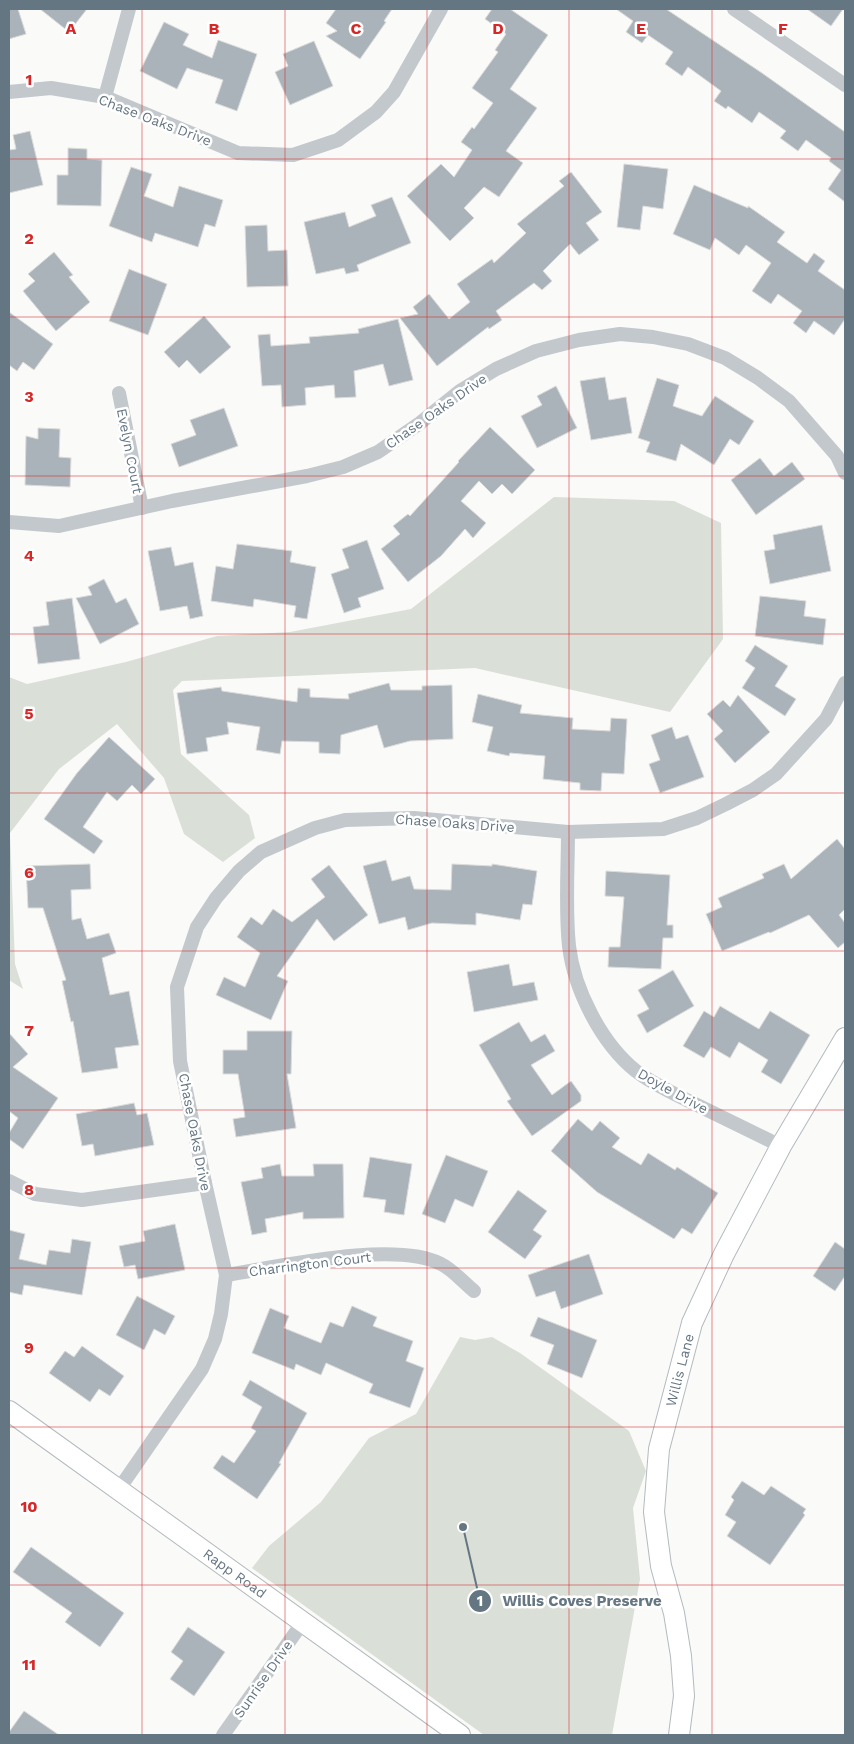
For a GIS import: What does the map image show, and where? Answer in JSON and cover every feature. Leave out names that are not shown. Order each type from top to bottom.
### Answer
[{"type":"street","points":[[105,97],[129,9]]},
{"type":"street","name":"Chase Oaks Drive","points":[[9,92],[51,88],[105,97],[238,153],[293,155],[338,140],[376,112],[394,92],[440,9]]},
{"type":"street","points":[[734,9],[845,85]]},
{"type":"street","name":"Chase Oaks Drive","points":[[9,522],[59,526],[343,467],[378,452],[420,423],[460,390],[496,369],[536,351],[578,340],[620,334],[653,337],[688,344],[734,363],[790,401],[836,456],[845,473]]},
{"type":"street","name":"Evelyn Court","points":[[119,393],[142,508]]},
{"type":"street","name":"Chase Oaks Drive","points":[[119,1489],[202,1370],[216,1340],[226,1275],[180,1061],[177,987],[197,927],[216,898],[239,871],[261,852],[315,828],[344,820],[414,818],[568,832],[664,829],[697,818],[753,790],[776,774],[826,719],[845,683]]},
{"type":"street","name":"Doyle Drive","points":[[568,832],[567,898],[569,946],[576,978],[586,1004],[598,1027],[635,1070],[651,1081],[780,1146]]},
{"type":"street","name":"Willis Lane","points":[[679,1735],[684,1696],[681,1656],[674,1613],[661,1566],[654,1512],[659,1449],[692,1324],[724,1254],[780,1146],[845,1038]]},
{"type":"street","points":[[9,1182],[35,1194],[82,1200],[205,1183]]},
{"type":"street","name":"Charrington Court","points":[[226,1275],[351,1256],[410,1254],[442,1264],[474,1291]]},
{"type":"street","name":"Rapp Road","points":[[9,1411],[460,1735]]},
{"type":"street","name":"Sunrise Drive","points":[[223,1735],[303,1622]]},
{"type":"shaded area","points":[[554,497],[674,501],[721,523],[723,639],[670,712],[475,668],[182,681],[173,690],[181,754],[249,815],[255,838],[223,862],[184,834],[164,778],[117,724],[59,769],[10,833],[15,964],[23,989],[9,980],[9,677],[27,684],[126,662],[217,636],[290,632],[411,609]]},
{"type":"shaded area","points":[[460,1337],[475,1340],[492,1337],[520,1353],[629,1431],[646,1471],[633,1508],[640,1579],[612,1735],[484,1735],[252,1568],[269,1546],[321,1502],[369,1438],[416,1414]]},
{"type":"building","points":[[9,9],[18,9],[26,34],[9,39]]},
{"type":"building","points":[[40,9],[87,9],[69,32]]},
{"type":"building","points":[[336,9],[392,9],[384,21],[386,22],[360,59],[326,36],[337,31],[326,23]]},
{"type":"building","points":[[492,9],[510,9],[548,35],[510,89],[537,108],[506,151],[523,163],[499,197],[484,187],[464,208],[474,218],[450,241],[407,196],[441,164],[454,177],[472,150],[461,142],[472,127],[474,129],[493,103],[472,88],[498,52],[495,50],[506,34],[485,19]]},
{"type":"building","points":[[616,9],[666,9],[762,73],[845,132],[845,202],[828,189],[841,170],[829,161],[831,158],[806,140],[798,151],[780,138],[786,131],[759,112],[752,123],[728,106],[726,109],[714,101],[721,91],[688,67],[682,76],[665,64],[673,52],[648,35],[642,43],[626,32],[633,21]]},
{"type":"building","points":[[807,9],[843,9],[831,26]]},
{"type":"building","points":[[164,22],[189,34],[183,45],[212,58],[218,40],[257,54],[237,111],[215,103],[223,80],[187,68],[177,89],[140,71]]},
{"type":"building","points":[[314,41],[333,86],[290,105],[275,72],[288,66],[283,54]]},
{"type":"building","points":[[30,131],[43,185],[9,193],[9,150],[16,149],[13,135]]},
{"type":"building","points":[[68,148],[87,149],[87,159],[102,160],[101,206],[57,205],[57,175],[68,175]]},
{"type":"building","points":[[624,164],[668,169],[663,209],[643,206],[640,230],[617,227]]},
{"type":"building","points":[[131,167],[152,174],[144,196],[173,207],[179,186],[223,200],[215,227],[205,224],[198,247],[155,233],[152,242],[109,226]]},
{"type":"building","points":[[571,172],[602,212],[586,223],[599,240],[579,255],[570,244],[543,271],[552,281],[542,290],[534,283],[496,311],[502,320],[489,329],[488,327],[437,366],[400,318],[418,314],[413,307],[429,294],[449,319],[470,302],[457,284],[492,259],[494,263],[526,233],[517,224],[564,186],[559,181]]},
{"type":"building","points":[[694,185],[748,208],[748,206],[785,232],[777,242],[807,263],[814,253],[825,261],[818,271],[845,290],[845,319],[834,335],[814,321],[806,333],[793,323],[802,311],[778,294],[771,304],[752,291],[771,263],[746,245],[739,255],[715,238],[710,250],[673,234]]},
{"type":"building","points":[[392,197],[411,243],[357,265],[359,271],[346,274],[344,268],[316,274],[304,222],[345,212],[349,227],[376,216],[371,205]]},
{"type":"building","points":[[267,225],[268,251],[287,250],[288,286],[247,287],[245,226]]},
{"type":"building","points":[[54,252],[73,275],[69,277],[90,302],[56,331],[23,291],[35,281],[28,274]]},
{"type":"building","points":[[129,269],[167,284],[148,335],[109,321]]},
{"type":"building","points":[[9,312],[53,344],[34,370],[23,362],[17,371],[9,365]]},
{"type":"building","points":[[204,316],[231,347],[200,374],[187,360],[179,368],[164,352]]},
{"type":"building","points":[[398,319],[413,380],[389,386],[383,364],[354,371],[356,397],[335,398],[334,385],[305,388],[306,405],[282,407],[281,385],[262,386],[258,335],[270,334],[271,346],[310,343],[309,337],[359,333],[358,329]]},
{"type":"building","points":[[605,377],[609,400],[626,397],[632,433],[591,440],[580,381]]},
{"type":"building","points":[[657,378],[679,385],[673,406],[702,416],[715,396],[754,421],[739,445],[730,439],[714,465],[681,444],[676,461],[646,452],[650,442],[638,438]]},
{"type":"building","points":[[556,386],[577,428],[537,448],[521,416],[542,405],[537,396]]},
{"type":"building","points":[[224,408],[238,446],[179,467],[171,444],[196,435],[190,420]]},
{"type":"building","points":[[490,427],[535,470],[512,494],[502,484],[492,494],[479,481],[461,501],[486,523],[473,538],[465,529],[441,556],[408,582],[381,549],[400,534],[393,526],[408,514],[410,516]]},
{"type":"building","points":[[38,428],[60,429],[59,457],[71,458],[70,487],[25,485],[26,436],[38,439]]},
{"type":"building","points":[[760,458],[774,476],[792,462],[805,479],[756,515],[731,480]]},
{"type":"building","points":[[822,525],[831,571],[770,584],[764,551],[775,549],[773,535]]},
{"type":"building","points":[[367,540],[384,589],[358,598],[361,607],[344,613],[331,574],[349,568],[342,549]]},
{"type":"building","points":[[237,544],[292,551],[290,562],[316,567],[307,619],[294,617],[296,606],[254,599],[253,607],[211,601],[216,566],[233,569]]},
{"type":"building","points":[[171,547],[175,566],[193,562],[203,616],[190,619],[187,606],[160,611],[148,551]]},
{"type":"building","points":[[104,579],[116,603],[126,598],[139,624],[100,644],[76,598],[92,595],[88,587]]},
{"type":"building","points":[[760,596],[806,601],[804,616],[826,619],[823,645],[755,636]]},
{"type":"building","points":[[72,598],[80,659],[38,664],[33,627],[49,625],[46,602]]},
{"type":"building","points":[[755,645],[788,666],[775,686],[796,699],[785,716],[742,688],[755,668],[745,661]]},
{"type":"building","points":[[389,683],[391,690],[422,690],[422,686],[452,685],[453,739],[410,741],[384,748],[377,725],[341,735],[340,754],[319,753],[319,742],[282,741],[280,754],[256,750],[260,727],[227,722],[229,734],[206,738],[208,751],[187,754],[177,693],[221,687],[222,691],[297,702],[298,688],[310,689],[310,697],[349,699],[348,694]]},
{"type":"building","points":[[478,694],[522,705],[520,713],[573,718],[572,729],[610,731],[611,718],[627,719],[624,774],[602,773],[601,791],[580,790],[580,783],[543,779],[545,756],[510,753],[509,756],[487,751],[493,727],[472,722]]},
{"type":"building","points":[[738,695],[770,732],[735,763],[714,739],[723,731],[707,714],[723,700],[730,707]]},
{"type":"building","points":[[672,727],[676,739],[688,735],[704,777],[660,793],[649,764],[660,760],[651,735]]},
{"type":"building","points":[[109,737],[155,779],[141,794],[132,785],[117,801],[107,792],[83,827],[103,841],[94,854],[44,819],[77,773]]},
{"type":"building","points":[[837,839],[845,849],[845,909],[839,915],[845,923],[845,942],[838,948],[809,915],[770,933],[722,951],[706,914],[722,907],[718,898],[764,878],[762,874],[784,864],[791,879]]},
{"type":"building","points":[[386,860],[392,881],[410,876],[414,889],[451,890],[452,864],[492,866],[492,864],[537,871],[532,905],[523,904],[520,920],[476,913],[476,925],[432,923],[408,930],[405,917],[379,924],[363,866]]},
{"type":"building","points":[[90,864],[91,889],[71,890],[72,920],[81,918],[87,939],[109,933],[116,953],[102,958],[110,995],[129,991],[139,1045],[115,1048],[118,1068],[82,1073],[73,1021],[71,1022],[62,981],[66,980],[43,908],[28,908],[26,866]]},
{"type":"building","points":[[329,865],[368,915],[334,941],[317,919],[277,976],[288,981],[271,1020],[216,995],[224,977],[245,987],[260,953],[237,937],[251,917],[262,925],[273,909],[292,922],[325,897],[311,879]]},
{"type":"building","points":[[606,871],[670,875],[667,925],[673,925],[673,938],[663,938],[661,969],[608,967],[609,947],[620,947],[624,897],[605,896]]},
{"type":"building","points":[[509,964],[513,986],[534,982],[538,1000],[474,1012],[467,972]]},
{"type":"building","points":[[673,970],[694,1006],[647,1033],[637,1015],[649,1009],[638,990]]},
{"type":"building","points":[[720,1006],[759,1029],[770,1011],[810,1035],[781,1084],[761,1072],[768,1060],[739,1042],[730,1058],[711,1047],[704,1058],[683,1046],[704,1011],[714,1017]]},
{"type":"building","points":[[519,1022],[531,1042],[545,1034],[555,1051],[531,1065],[552,1095],[571,1081],[581,1095],[581,1101],[532,1136],[507,1101],[511,1099],[479,1045]]},
{"type":"building","points":[[247,1031],[292,1031],[291,1074],[287,1074],[296,1128],[236,1137],[233,1119],[245,1117],[238,1074],[223,1074],[223,1050],[247,1050]]},
{"type":"building","points":[[9,1033],[28,1054],[13,1067],[58,1098],[23,1149],[9,1139],[9,1133],[18,1118],[9,1111]]},
{"type":"building","points":[[134,1103],[137,1115],[147,1113],[154,1145],[95,1156],[93,1144],[82,1146],[76,1114]]},
{"type":"building","points":[[578,1119],[592,1131],[600,1121],[620,1138],[612,1147],[641,1165],[648,1153],[675,1170],[677,1167],[718,1193],[692,1234],[682,1228],[674,1239],[597,1192],[551,1151]]},
{"type":"building","points":[[446,1155],[488,1171],[473,1207],[455,1199],[445,1223],[422,1214]]},
{"type":"building","points":[[370,1157],[412,1164],[404,1215],[384,1212],[386,1200],[363,1197]]},
{"type":"building","points":[[280,1164],[282,1176],[314,1176],[313,1164],[343,1164],[344,1218],[303,1219],[303,1212],[265,1219],[267,1232],[252,1235],[241,1182],[263,1178],[261,1168]]},
{"type":"building","points":[[518,1190],[547,1211],[533,1230],[542,1236],[525,1259],[488,1232]]},
{"type":"building","points":[[175,1224],[185,1270],[138,1279],[135,1265],[124,1267],[119,1246],[145,1241],[143,1231]]},
{"type":"building","points":[[9,1230],[25,1234],[19,1259],[46,1265],[49,1250],[70,1253],[72,1239],[91,1242],[82,1295],[24,1285],[22,1295],[9,1292]]},
{"type":"building","points":[[835,1242],[845,1249],[845,1276],[835,1291],[813,1276]]},
{"type":"building","points":[[589,1254],[603,1294],[561,1309],[555,1291],[536,1297],[528,1275]]},
{"type":"building","points":[[137,1296],[175,1316],[165,1335],[154,1329],[144,1350],[116,1335]]},
{"type":"building","points":[[352,1306],[377,1317],[373,1326],[413,1341],[406,1361],[424,1368],[410,1408],[369,1393],[373,1384],[326,1363],[321,1375],[296,1364],[294,1370],[252,1353],[270,1308],[289,1316],[284,1328],[321,1343],[330,1322],[343,1327]]},
{"type":"building","points":[[538,1317],[597,1340],[582,1378],[547,1364],[554,1345],[530,1336]]},
{"type":"building","points":[[82,1346],[124,1376],[110,1396],[99,1389],[90,1402],[49,1373],[65,1351],[74,1357]]},
{"type":"building","points":[[250,1380],[307,1413],[279,1463],[281,1464],[257,1499],[213,1468],[222,1455],[234,1463],[256,1431],[251,1428],[262,1407],[242,1395]]},
{"type":"building","points":[[742,1481],[764,1495],[771,1486],[806,1509],[803,1513],[805,1515],[770,1565],[727,1536],[736,1522],[725,1515],[734,1500],[731,1497]]},
{"type":"building","points":[[31,1547],[124,1613],[100,1647],[65,1622],[72,1613],[13,1572]]},
{"type":"building","points":[[188,1627],[225,1652],[194,1696],[170,1679],[183,1661],[171,1652]]},
{"type":"building","points":[[24,1711],[59,1735],[9,1735],[9,1732]]},
{"type":"place","name":"Willis Coves Preserve","points":[[463,1527]]}]
